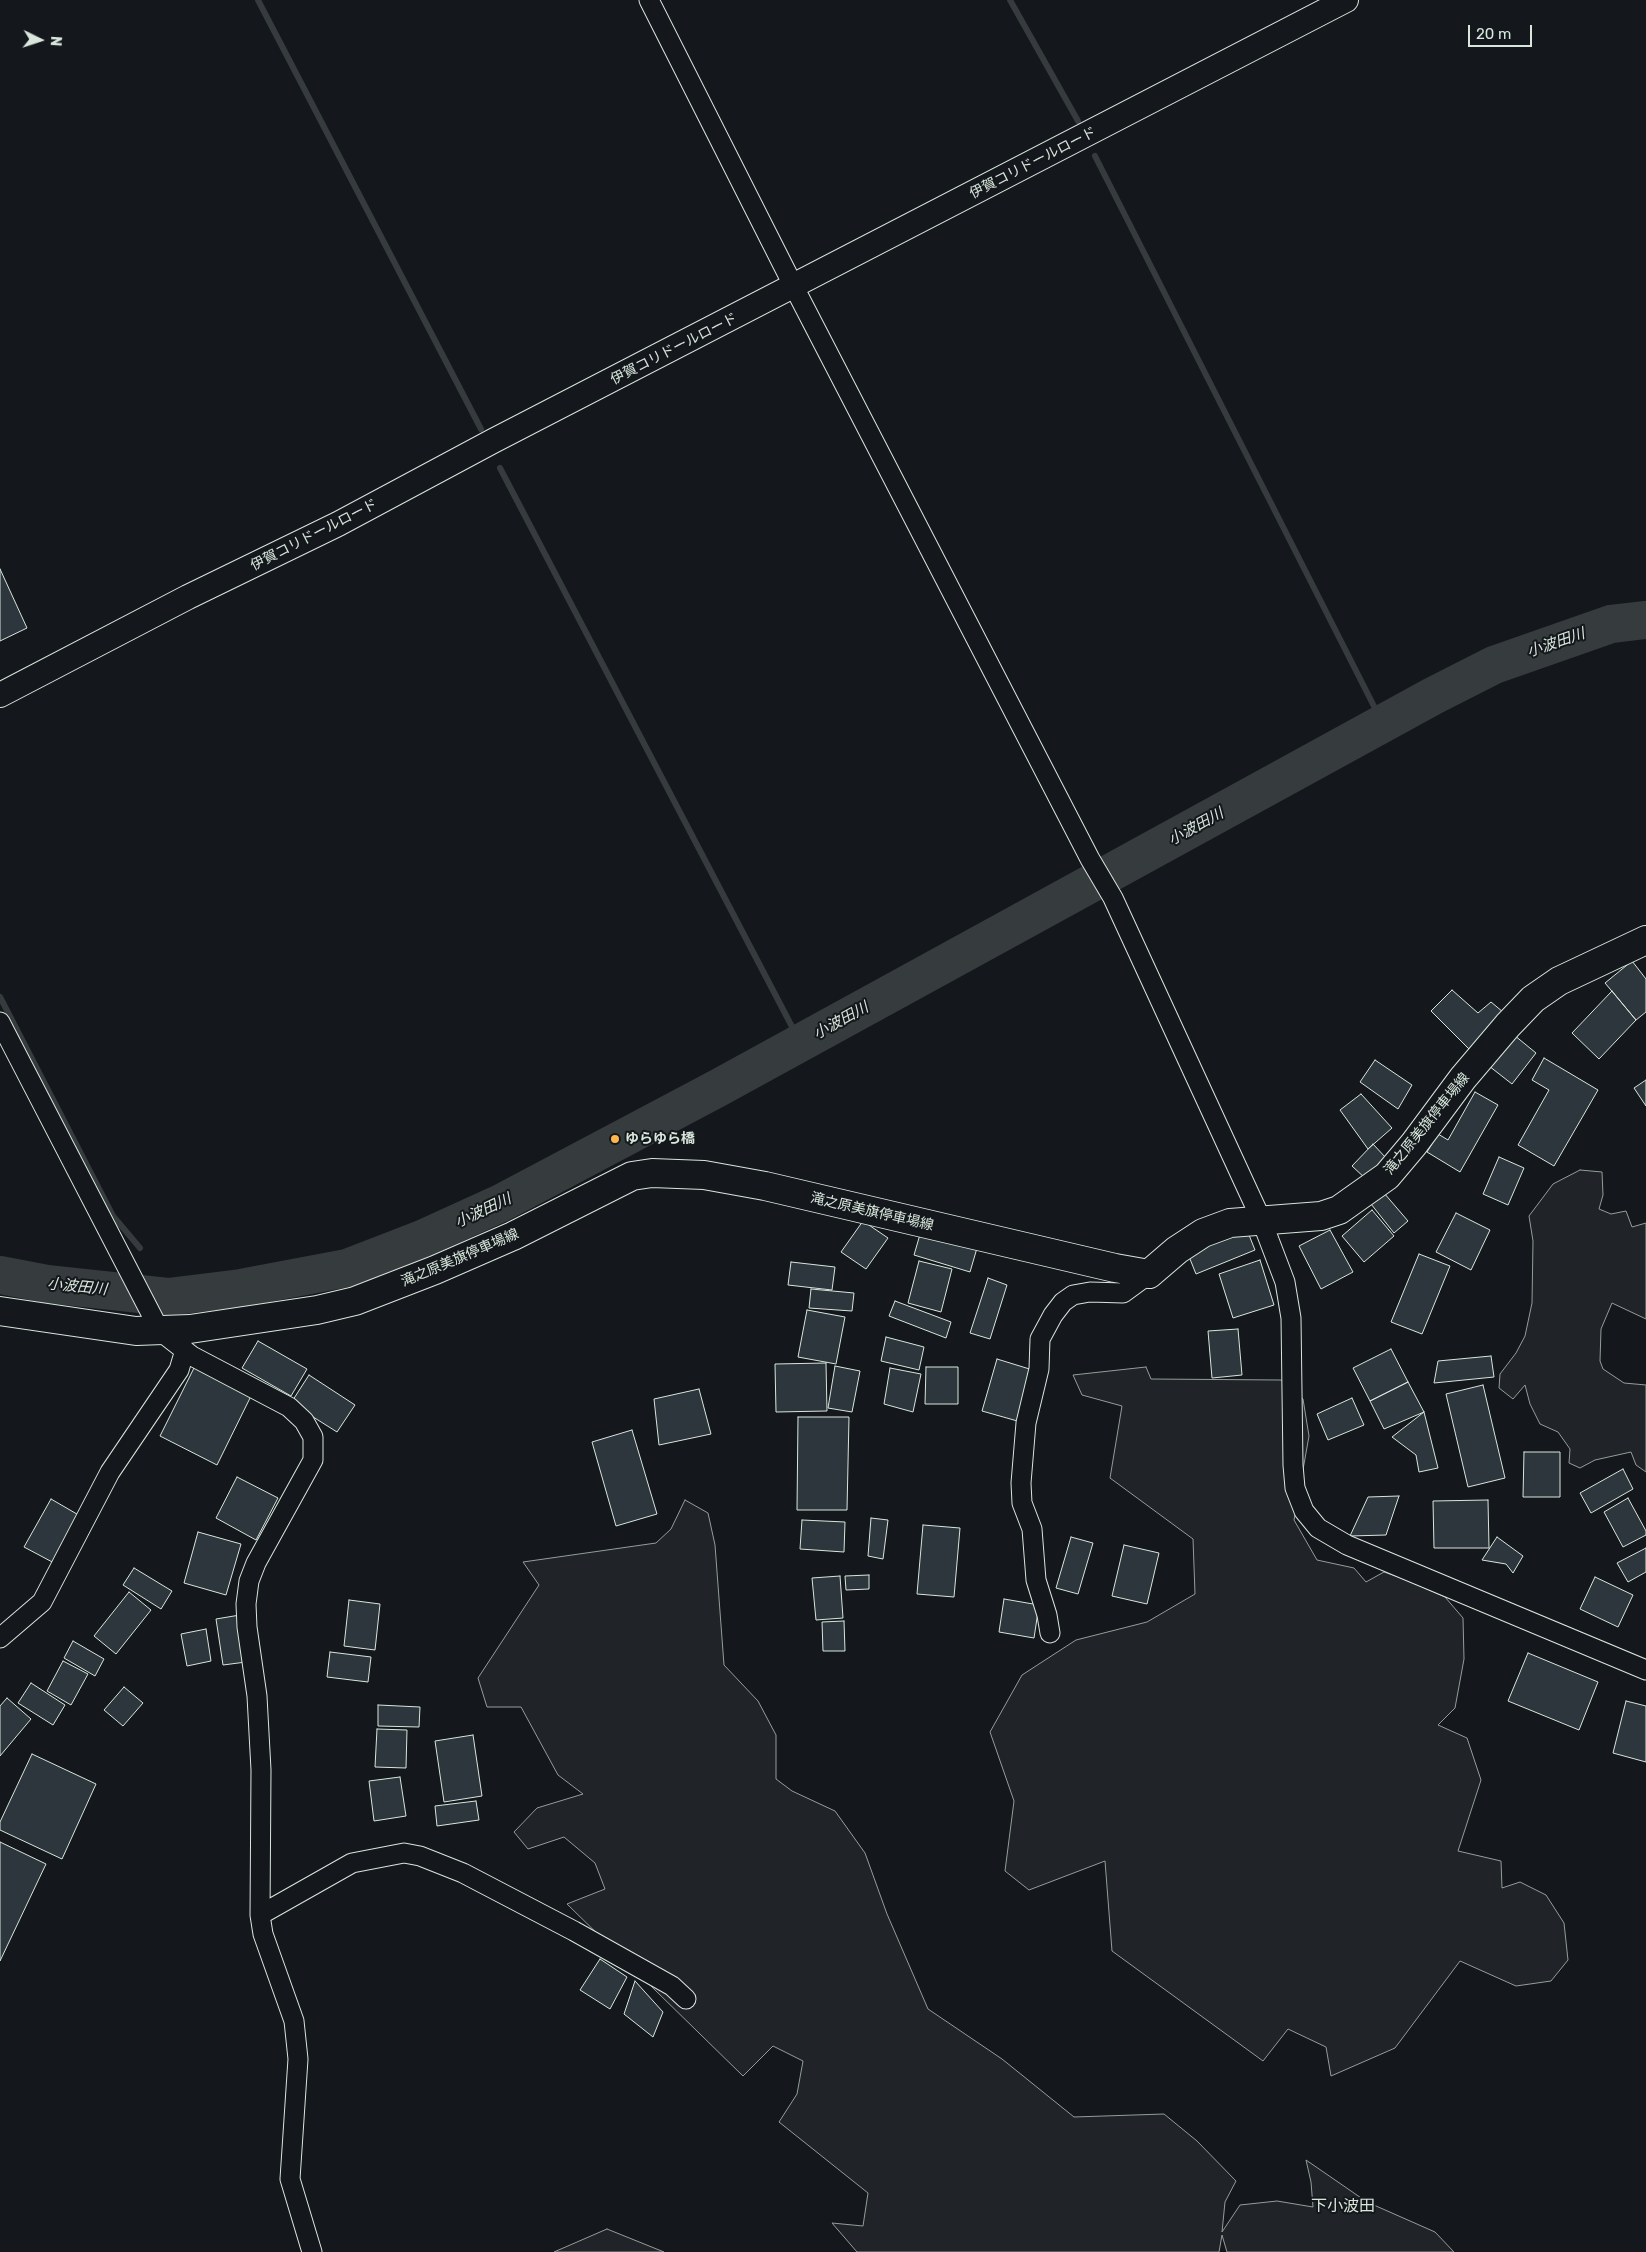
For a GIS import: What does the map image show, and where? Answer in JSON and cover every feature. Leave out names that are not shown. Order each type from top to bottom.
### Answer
[{"type":"main road","name":"滝之原美旗停車場線","points":[[0,1311],[136,1331],[155,1320],[190,1330],[317,1310],[355,1301],[513,1236],[632,1176],[652,1173],[704,1175],[765,1186],[1114,1268],[1149,1274],[1177,1250],[1204,1234],[1230,1222],[1321,1216],[1339,1210],[1387,1176],[1414,1144],[1463,1078],[1508,1024],[1533,999],[1559,981],[1646,940]]},
{"type":"street","points":[[649,0],[794,287],[1090,859],[1113,898],[1261,1219],[1285,1282],[1291,1318],[1295,1488],[1304,1512],[1318,1528],[1347,1545],[1646,1670]]},
{"type":"street","name":"伊賀コリドールロード","points":[[0,695],[188,597],[338,524],[493,441],[1346,0]]},
{"type":"street","points":[[0,1022],[155,1320],[192,1356],[289,1407],[304,1421],[313,1437],[313,1460],[256,1563],[249,1581],[246,1604],[247,1627],[257,1696],[260,1770],[260,1915],[263,1934],[294,2021],[298,2059],[290,2179],[312,2252]]},
{"type":"street","points":[[1050,1634],[1047,1615],[1036,1580],[1032,1529],[1022,1503],[1021,1483],[1026,1423],[1038,1369],[1040,1339],[1063,1302],[1073,1295],[1090,1292],[1123,1293],[1149,1274]]},
{"type":"street","points":[[0,1638],[42,1602],[110,1472],[180,1370],[185,1350]]},
{"type":"street","points":[[260,1915],[352,1864],[404,1852],[420,1856],[463,1873],[574,1931],[672,1986],[686,1999]]},
{"type":"shaded area","points":[[1580,1170],[1602,1172],[1603,1195],[1599,1209],[1611,1214],[1626,1211],[1632,1227],[1646,1223],[1646,1319],[1612,1303],[1601,1329],[1600,1361],[1603,1369],[1624,1383],[1646,1385],[1646,1472],[1636,1465],[1631,1452],[1595,1460],[1580,1468],[1569,1463],[1570,1449],[1558,1432],[1540,1424],[1530,1404],[1525,1385],[1513,1399],[1499,1388],[1500,1374],[1516,1353],[1525,1336],[1532,1303],[1533,1241],[1529,1216],[1553,1184]]},
{"type":"shaded area","points":[[1146,1367],[1151,1379],[1281,1380],[1303,1399],[1309,1436],[1294,1520],[1317,1560],[1354,1568],[1366,1582],[1384,1572],[1407,1580],[1445,1597],[1463,1618],[1464,1659],[1455,1708],[1438,1725],[1467,1738],[1481,1780],[1458,1851],[1501,1861],[1502,1888],[1520,1882],[1546,1895],[1564,1923],[1568,1960],[1551,1981],[1516,1986],[1460,1961],[1395,2048],[1331,2076],[1326,2047],[1288,2029],[1263,2061],[1112,1951],[1105,1861],[1029,1890],[1005,1871],[1014,1801],[990,1732],[1022,1675],[1076,1640],[1147,1622],[1195,1594],[1193,1539],[1110,1478],[1122,1406],[1082,1395],[1073,1375]]},
{"type":"shaded area","points":[[685,1500],[708,1513],[715,1545],[724,1665],[758,1701],[776,1735],[776,1779],[792,1791],[835,1811],[865,1853],[887,1914],[928,2009],[1002,2059],[1074,2117],[1164,2114],[1197,2141],[1236,2181],[1225,2202],[1222,2232],[1240,2205],[1277,2201],[1313,2207],[1311,2182],[1306,2160],[1367,2202],[1435,2232],[1454,2252],[1227,2252],[1222,2235],[1219,2252],[857,2252],[832,2223],[863,2226],[868,2193],[779,2122],[797,2094],[803,2061],[773,2046],[743,2076],[567,1904],[605,1889],[595,1863],[564,1837],[528,1849],[514,1832],[537,1808],[583,1794],[558,1775],[521,1707],[487,1707],[478,1678],[539,1585],[523,1562],[656,1543],[671,1529]]},
{"type":"shaded area","points":[[607,2229],[664,2252],[554,2252]]},
{"type":"building","points":[[0,569],[27,628],[0,641]]},
{"type":"building","points":[[1632,961],[1646,979],[1646,1012],[1636,1020],[1605,983]]},
{"type":"building","points":[[1452,990],[1478,1013],[1491,1002],[1503,1012],[1471,1051],[1431,1011]]},
{"type":"building","points":[[1612,991],[1636,1020],[1599,1059],[1572,1033]]},
{"type":"building","points":[[1514,1035],[1536,1053],[1512,1084],[1489,1066]]},
{"type":"building","points":[[1544,1058],[1598,1090],[1554,1166],[1518,1145],[1549,1090],[1532,1080]]},
{"type":"building","points":[[1375,1060],[1412,1085],[1398,1109],[1360,1082]]},
{"type":"building","points":[[1646,1080],[1646,1106],[1634,1088]]},
{"type":"building","points":[[1475,1092],[1498,1105],[1460,1172],[1427,1152],[1438,1134],[1448,1140]]},
{"type":"building","points":[[1361,1094],[1392,1128],[1368,1149],[1340,1110]]},
{"type":"building","points":[[1373,1144],[1386,1158],[1366,1179],[1352,1166]]},
{"type":"building","points":[[1499,1157],[1524,1168],[1508,1205],[1483,1194]]},
{"type":"building","points":[[1384,1193],[1408,1221],[1394,1233],[1371,1204]]},
{"type":"building","points":[[1372,1210],[1394,1236],[1364,1262],[1342,1236]]},
{"type":"building","points":[[1456,1213],[1490,1230],[1471,1270],[1436,1252]]},
{"type":"building","points":[[863,1221],[888,1238],[866,1269],[841,1252]]},
{"type":"building","points":[[1247,1230],[1255,1250],[1196,1274],[1188,1254]]},
{"type":"building","points":[[1330,1230],[1353,1272],[1321,1289],[1299,1246]]},
{"type":"building","points":[[921,1231],[977,1248],[970,1272],[914,1255]]},
{"type":"building","points":[[1419,1254],[1450,1266],[1422,1334],[1391,1322]]},
{"type":"building","points":[[1260,1260],[1274,1305],[1233,1318],[1219,1274]]},
{"type":"building","points":[[919,1261],[952,1269],[941,1312],[908,1303]]},
{"type":"building","points":[[791,1262],[835,1267],[832,1290],[788,1285]]},
{"type":"building","points":[[988,1278],[1007,1285],[990,1339],[970,1333]]},
{"type":"building","points":[[811,1289],[854,1293],[852,1311],[809,1308]]},
{"type":"building","points":[[895,1301],[951,1322],[946,1338],[889,1316]]},
{"type":"building","points":[[807,1310],[845,1317],[836,1364],[798,1357]]},
{"type":"building","points":[[1238,1329],[1242,1375],[1212,1378],[1208,1331]]},
{"type":"building","points":[[886,1337],[924,1347],[919,1370],[881,1361]]},
{"type":"building","points":[[258,1341],[307,1369],[291,1396],[242,1368]]},
{"type":"building","points":[[1391,1349],[1408,1382],[1370,1401],[1353,1368]]},
{"type":"building","points":[[1491,1356],[1494,1377],[1434,1383],[1438,1361]]},
{"type":"building","points":[[997,1359],[1036,1371],[1021,1422],[982,1411]]},
{"type":"building","points":[[826,1363],[827,1411],[776,1412],[775,1364]]},
{"type":"building","points":[[195,1366],[252,1394],[217,1465],[160,1436]]},
{"type":"building","points":[[835,1366],[860,1371],[852,1412],[828,1408]]},
{"type":"building","points":[[926,1367],[958,1367],[958,1404],[925,1404]]},
{"type":"building","points":[[890,1368],[921,1374],[913,1412],[884,1404]]},
{"type":"building","points":[[309,1375],[355,1405],[337,1432],[291,1403]]},
{"type":"building","points":[[1408,1382],[1424,1412],[1384,1429],[1370,1401]]},
{"type":"building","points":[[1483,1385],[1505,1478],[1468,1487],[1446,1394]]},
{"type":"building","points":[[699,1389],[711,1434],[659,1445],[654,1399]]},
{"type":"building","points":[[1352,1398],[1364,1425],[1328,1440],[1317,1414]]},
{"type":"building","points":[[1424,1412],[1438,1468],[1419,1472],[1416,1455],[1392,1437]]},
{"type":"building","points":[[798,1417],[849,1417],[847,1510],[797,1510]]},
{"type":"building","points":[[632,1430],[657,1514],[616,1526],[592,1442]]},
{"type":"building","points":[[1524,1452],[1560,1452],[1560,1497],[1523,1497]]},
{"type":"building","points":[[1623,1469],[1633,1489],[1591,1513],[1580,1493]]},
{"type":"building","points":[[237,1477],[278,1498],[256,1540],[216,1518]]},
{"type":"building","points":[[1399,1496],[1386,1535],[1350,1536],[1368,1497]]},
{"type":"building","points":[[1628,1498],[1646,1531],[1646,1535],[1623,1547],[1604,1512]]},
{"type":"building","points":[[51,1499],[82,1517],[56,1564],[24,1547]]},
{"type":"building","points":[[1488,1500],[1489,1548],[1434,1548],[1433,1501]]},
{"type":"building","points":[[871,1518],[888,1520],[883,1559],[868,1556]]},
{"type":"building","points":[[802,1520],[845,1522],[844,1552],[800,1549]]},
{"type":"building","points":[[923,1525],[960,1528],[954,1597],[917,1594]]},
{"type":"building","points":[[198,1532],[241,1544],[226,1595],[184,1583]]},
{"type":"building","points":[[1071,1537],[1093,1543],[1078,1594],[1056,1588]]},
{"type":"building","points":[[1497,1537],[1523,1556],[1513,1573],[1506,1564],[1482,1560]]},
{"type":"building","points":[[1124,1545],[1159,1553],[1147,1604],[1112,1596]]},
{"type":"building","points":[[1646,1548],[1646,1572],[1628,1582],[1617,1563]]},
{"type":"building","points":[[134,1568],[172,1591],[161,1609],[123,1585]]},
{"type":"building","points":[[869,1575],[869,1589],[846,1590],[845,1576]]},
{"type":"building","points":[[840,1576],[843,1618],[816,1620],[812,1578]]},
{"type":"building","points":[[1595,1577],[1633,1595],[1618,1627],[1580,1609]]},
{"type":"building","points":[[129,1592],[151,1610],[116,1654],[94,1636]]},
{"type":"building","points":[[1004,1599],[1039,1605],[1034,1638],[999,1632]]},
{"type":"building","points":[[349,1600],[380,1604],[375,1650],[344,1646]]},
{"type":"building","points":[[240,1615],[246,1662],[223,1665],[216,1619]]},
{"type":"building","points":[[844,1621],[845,1651],[823,1651],[822,1622]]},
{"type":"building","points":[[206,1629],[211,1661],[187,1666],[181,1634]]},
{"type":"building","points":[[73,1641],[104,1659],[95,1676],[64,1658]]},
{"type":"building","points":[[330,1652],[371,1657],[368,1682],[327,1677]]},
{"type":"building","points":[[1528,1653],[1598,1682],[1579,1730],[1508,1701]]},
{"type":"building","points":[[63,1661],[88,1674],[71,1705],[47,1691]]},
{"type":"building","points":[[31,1683],[65,1705],[53,1725],[18,1703]]},
{"type":"building","points":[[124,1687],[143,1703],[123,1726],[104,1710]]},
{"type":"building","points":[[7,1698],[31,1719],[0,1756],[0,1706]]},
{"type":"building","points":[[1626,1701],[1646,1706],[1646,1762],[1613,1753]]},
{"type":"building","points":[[378,1705],[420,1707],[419,1727],[378,1726]]},
{"type":"building","points":[[377,1729],[407,1730],[406,1768],[375,1767]]},
{"type":"building","points":[[473,1735],[482,1796],[444,1802],[435,1741]]},
{"type":"building","points":[[32,1754],[96,1784],[62,1859],[0,1830],[0,1822]]},
{"type":"building","points":[[400,1777],[406,1816],[374,1821],[369,1781]]},
{"type":"building","points":[[476,1801],[479,1820],[437,1826],[435,1806]]},
{"type":"building","points":[[0,1842],[46,1864],[0,1961]]},
{"type":"building","points":[[600,1959],[627,1977],[610,2009],[580,1990]]},
{"type":"building","points":[[635,1981],[663,2012],[653,2037],[624,2014]]},
{"type":"waterway","points":[[258,0],[481,429]]},
{"type":"waterway","points":[[1010,0],[1078,121]]},
{"type":"waterway","points":[[1095,156],[1383,724]]},
{"type":"waterway","points":[[500,468],[800,1042]]},
{"type":"waterway","name":"小波田川","points":[[0,1275],[47,1284],[168,1297],[241,1288],[347,1268],[422,1239],[501,1203],[718,1088],[1433,696],[1494,665],[1611,624],[1646,620]]},
{"type":"waterway","points":[[0,997],[113,1216],[140,1248]]},
{"type":"place","name":"ゆらゆら橋","points":[[615,1139]]},
{"type":"district","name":"下小波田","points":[[1343,2206]]}]
